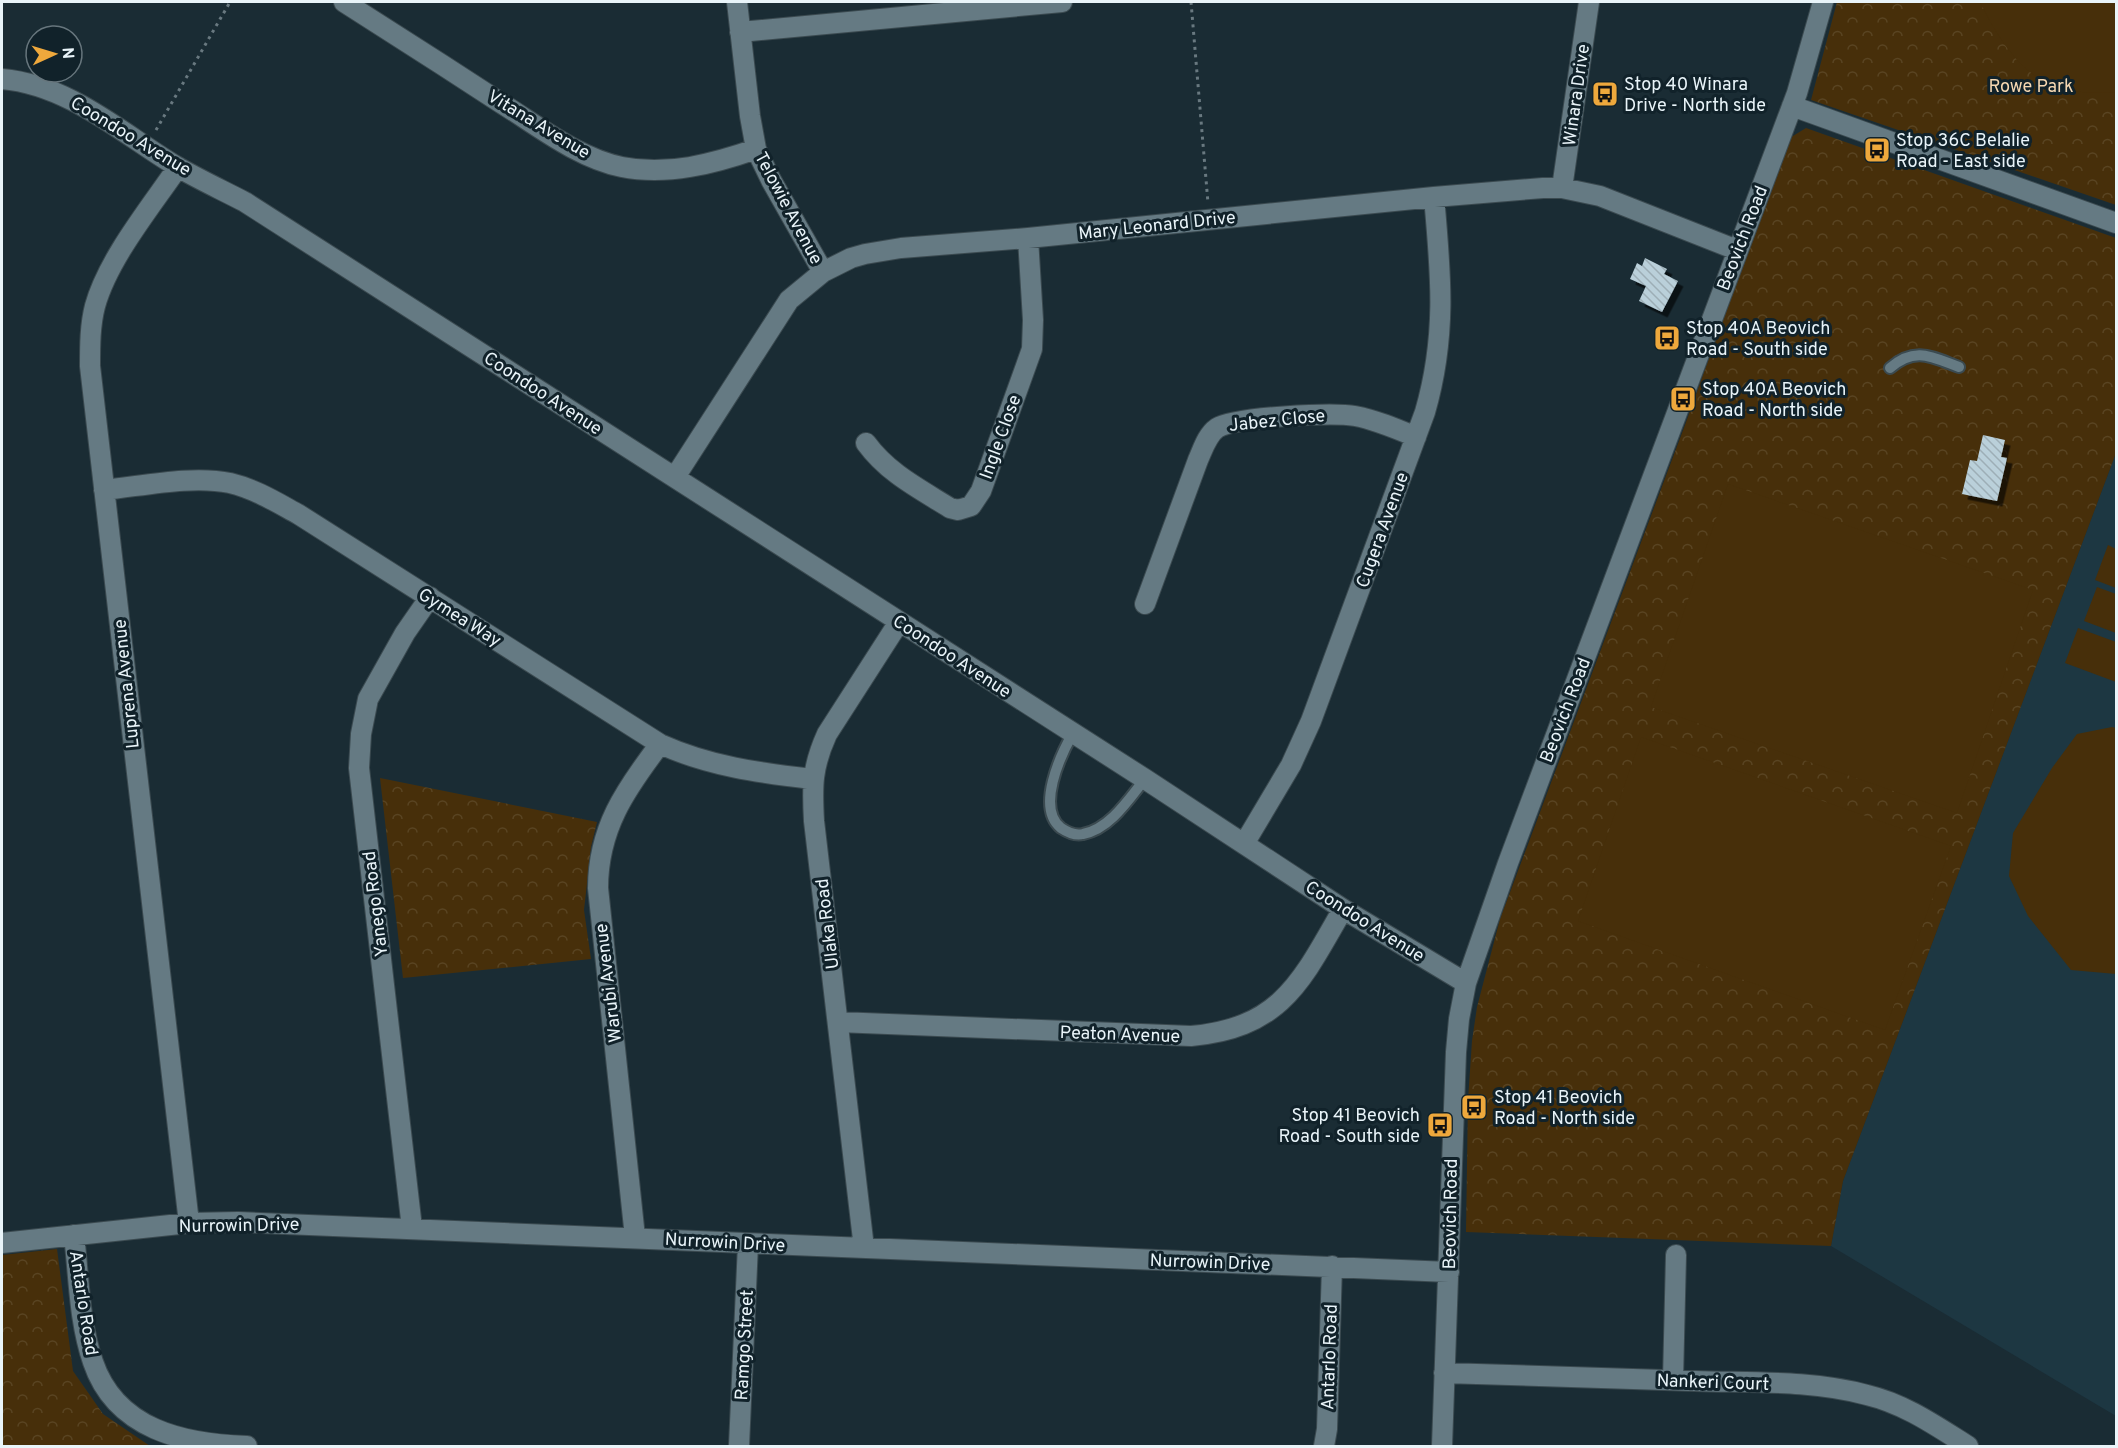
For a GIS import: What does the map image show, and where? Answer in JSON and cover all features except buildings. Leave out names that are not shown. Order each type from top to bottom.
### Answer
[{"type":"street","name":"Vitana Avenue","points":[[344,2],[533,123],[603,162],[634,169],[677,169],[713,163],[756,149]]},
{"type":"street","name":"Telowie Avenue","points":[[737,2],[756,149],[823,272]]},
{"type":"street","points":[[740,32],[963,6],[1062,2]]},
{"type":"street","name":"Winara Drive","points":[[1562,188],[1589,2]]},
{"type":"street","name":"Beovich Road","points":[[1442,1446],[1456,1052],[1466,983],[1508,863],[1792,106],[1823,2]]},
{"type":"street","name":"Coondoo Avenue","points":[[2,79],[22,81],[57,92],[92,111],[178,167],[245,202],[1145,779],[1343,909],[1466,983]]},
{"type":"street","points":[[1792,106],[2116,223]]},
{"type":"street","name":"Luprena Avenue","points":[[178,167],[110,270],[95,307],[90,366],[189,1223]]},
{"type":"street","name":"Mary Leonard Drive","points":[[675,477],[781,311],[800,289],[823,272],[851,258],[880,251],[1512,189],[1562,188],[1600,196],[1737,250]]},
{"type":"street","name":"Cugera Avenue","points":[[1244,844],[1291,765],[1311,721],[1432,388],[1440,339],[1441,283],[1434,197]]},
{"type":"street","name":"Ingle Close","points":[[866,443],[894,473],[940,502],[958,510],[971,506],[981,491],[1032,349],[1033,320],[1028,238]]},
{"type":"street","name":"Jabez Close","points":[[1145,604],[1198,460],[1207,440],[1220,427],[1245,421],[1333,414],[1372,420],[1416,437]]},
{"type":"street","name":"Gymea Way","points":[[104,490],[202,480],[230,483],[251,490],[298,514],[660,744],[731,768],[813,779]]},
{"type":"street","name":"Yanego Road","points":[[412,1228],[360,779],[359,751],[368,699],[373,687],[405,633],[430,597]]},
{"type":"street","name":"Ulaka Road","points":[[864,1248],[814,821],[813,779],[820,749],[827,734],[899,622]]},
{"type":"street","name":"Warubi Avenue","points":[[635,1237],[598,873],[604,840],[616,808],[633,780],[660,744]]},
{"type":"street","name":"Peaton Avenue","points":[[838,1022],[1191,1036],[1212,1034],[1256,1020],[1282,1000],[1315,957],[1343,909]]},
{"type":"street","name":"Nurrowin Drive","points":[[2,1243],[189,1223],[257,1222],[1449,1272]]},
{"type":"street","name":"Antarlo Road","points":[[74,1235],[89,1348],[100,1378],[111,1396],[131,1415],[169,1436],[204,1443],[247,1446]]},
{"type":"street","name":"Ramgo Street","points":[[739,1446],[748,1244]]},
{"type":"street","points":[[1673,1380],[1676,1255]]},
{"type":"street","name":"Antarlo Road","points":[[1324,1446],[1327,1429],[1332,1266]]},
{"type":"street","name":"Nankeri Court","points":[[1444,1373],[1798,1384],[1869,1395],[1923,1418],[1968,1446]]},
{"type":"lane","points":[[1890,368],[1900,360],[1919,354],[1959,367]]},
{"type":"lane","points":[[1073,733],[1064,749],[1055,774],[1049,804],[1057,824],[1064,830],[1073,834],[1083,834],[1103,824],[1127,803],[1145,779]]},
{"type":"path","points":[[146,146],[230,2]]},
{"type":"path","points":[[1191,2],[1210,220]]},
{"type":"shaded area","points":[[2116,453],[2116,1416],[1831,1246],[1843,1181]]},
{"type":"green space","name":"Rowe Park","points":[[1837,2],[2116,2],[2116,205],[1811,100]]},
{"type":"green space","points":[[1980,2],[2116,2],[2116,93],[2070,91],[2039,79],[2026,69],[2005,44]]},
{"type":"green space","points":[[1806,128],[2116,238],[2116,453],[1843,1181],[1831,1246],[1466,1232],[1468,1100],[1472,1041],[1477,1007],[1500,919],[1685,425],[1788,139]]},
{"type":"green space","points":[[1728,484],[2033,590],[1957,813],[1651,707]]},
{"type":"green space","points":[[2108,545],[2116,549],[2116,588],[2095,580]]},
{"type":"green space","points":[[2097,587],[2116,594],[2116,633],[2084,621]]},
{"type":"green space","points":[[2078,628],[2116,642],[2116,682],[2065,663]]},
{"type":"green space","points":[[2116,728],[2116,974],[2071,970],[2028,916],[2009,876],[2013,833],[2052,768],[2077,734]]},
{"type":"green space","points":[[1641,737],[1951,846],[1885,1030],[1578,921]]},
{"type":"green space","points":[[380,778],[597,822],[591,847],[584,910],[591,959],[403,978]]},
{"type":"green space","points":[[57,1249],[73,1371],[103,1414],[150,1446],[2,1446],[2,1255]]},
{"type":"place","name":"Stop 40 Winara Drive - North side","points":[[1605,94]]},
{"type":"place","name":"Stop 36C Belalie Road - East side","points":[[1877,150]]},
{"type":"place","name":"Stop 40A Beovich Road - South side","points":[[1667,338]]},
{"type":"place","name":"Stop 40A Beovich Road - North side","points":[[1683,399]]},
{"type":"place","name":"Stop 41 Beovich Road - North side","points":[[1474,1107]]},
{"type":"place","name":"Stop 41 Beovich Road - South side","points":[[1440,1125]]}]
